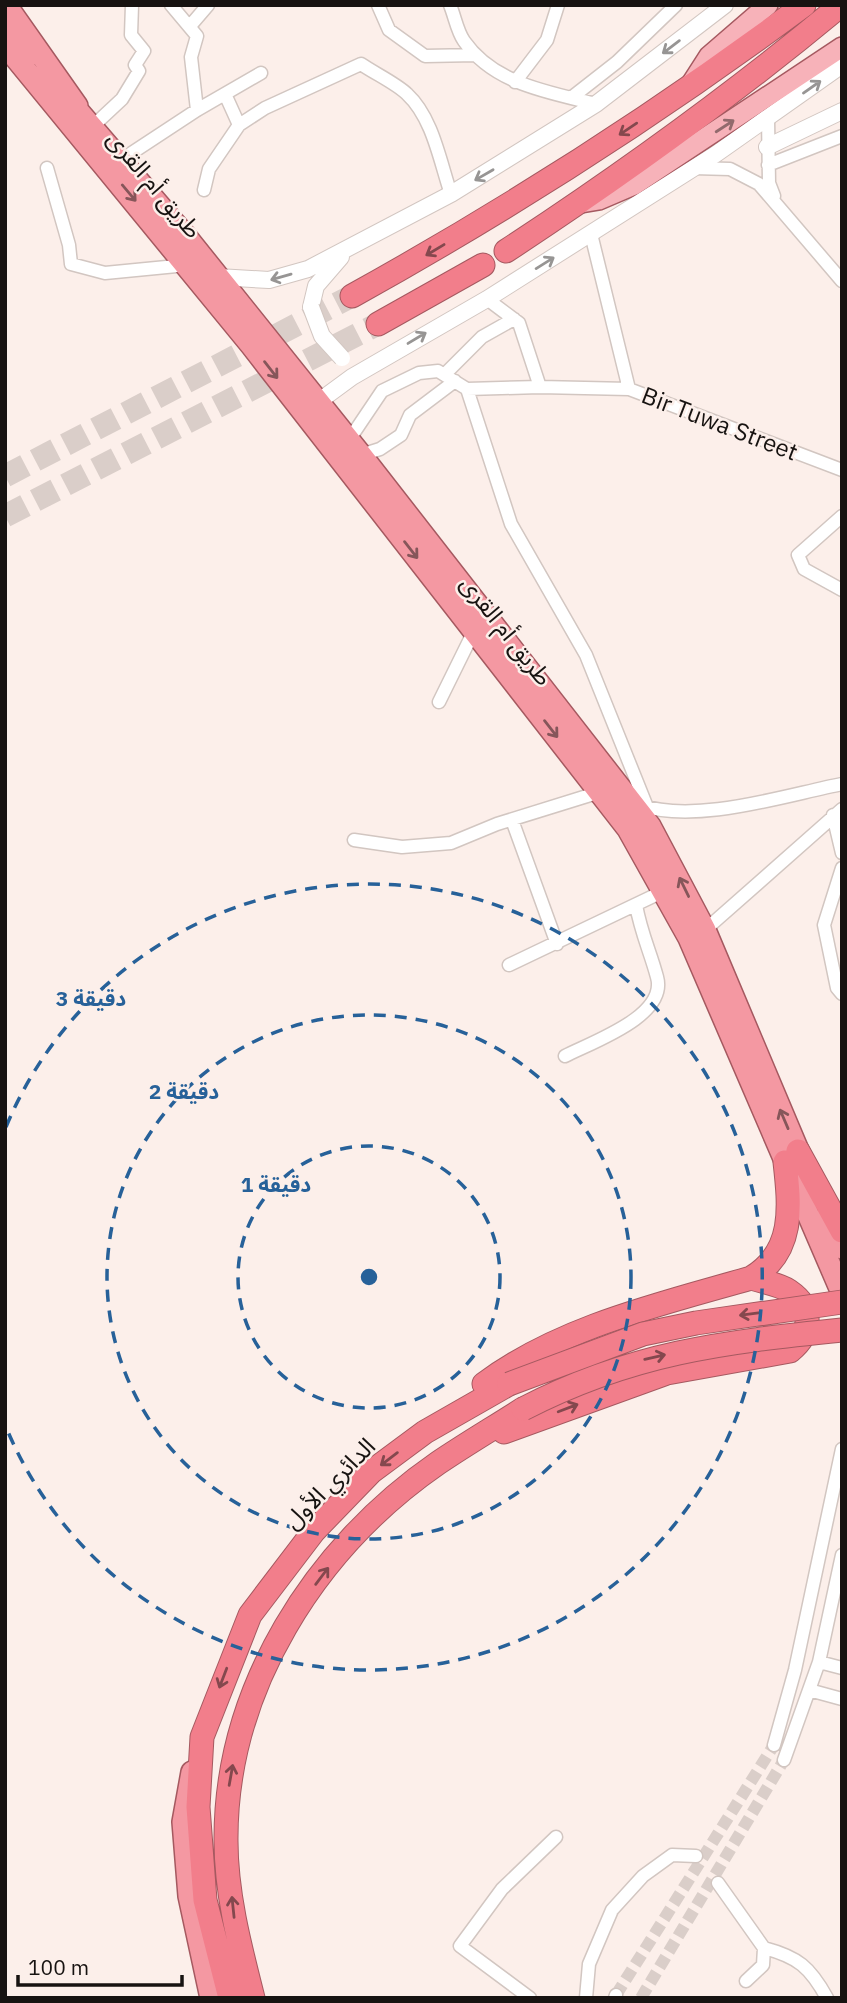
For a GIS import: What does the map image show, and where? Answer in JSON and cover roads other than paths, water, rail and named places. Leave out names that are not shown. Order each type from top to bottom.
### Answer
[{"type":"highway","points":[[6,5],[86,127]]},
{"type":"highway","points":[[352,296],[552,178],[687,90],[804,5]]},
{"type":"highway","points":[[506,251],[580,203],[757,75],[841,5]]},
{"type":"highway","points":[[5,23],[20,59]]},
{"type":"highway","points":[[5,45],[20,59]]},
{"type":"highway","name":"طريق أم القرى","points":[[20,59],[121,160],[355,447],[639,805],[705,930],[842,1293]]},
{"type":"highway","name":"طريق أم القرى","points":[[86,127],[187,265],[628,829],[690,938],[792,1156],[842,1248]]},
{"type":"highway","points":[[378,324],[483,265]]},
{"type":"highway","points":[[600,792],[639,805]]},
{"type":"highway","points":[[505,1378],[562,1341],[631,1313],[751,1278],[762,1272],[781,1249],[788,1230],[792,1156]]},
{"type":"highway","points":[[792,1156],[842,1231]]},
{"type":"highway","points":[[458,1450],[667,1373],[790,1351],[803,1340],[809,1321],[802,1303],[788,1290],[751,1278]]},
{"type":"highway","name":"الدائري الأول","points":[[230,1998],[205,1900],[198,1807],[202,1737],[250,1615],[314,1531],[371,1472],[505,1378],[643,1335],[696,1323],[842,1302]]},
{"type":"highway","points":[[253,1998],[236,1930],[226,1843],[228,1791],[234,1758],[254,1687],[282,1631],[350,1538],[390,1501],[458,1450],[523,1409],[573,1383],[631,1363],[696,1348],[842,1330]]},
{"type":"highway","points":[[202,1737],[193,1766],[183,1822],[189,1896],[211,1998]]},
{"type":"main road","points":[[687,90],[709,56],[768,5]]},
{"type":"main road","points":[[580,203],[599,200],[634,185],[842,47]]},
{"type":"street","points":[[86,127],[122,99],[139,71],[135,65],[144,51],[131,34],[132,5]]},
{"type":"street","points":[[171,5],[197,36],[191,57],[197,110]]},
{"type":"street","points":[[190,26],[208,5]]},
{"type":"street","points":[[378,5],[389,30],[425,56],[476,55]]},
{"type":"street","points":[[450,5],[463,40],[484,65],[515,82],[596,104]]},
{"type":"street","points":[[515,82],[547,40],[558,5]]},
{"type":"street","points":[[571,98],[617,62],[676,5]]},
{"type":"street","points":[[218,277],[269,280],[308,269],[347,250],[451,194],[596,104],[725,5]]},
{"type":"street","points":[[204,190],[209,169],[239,125],[265,107],[311,89],[361,64],[384,81],[406,92],[421,110],[451,194]]},
{"type":"street","points":[[318,402],[385,357],[487,299],[591,234],[768,118],[842,65]]},
{"type":"street","points":[[121,160],[197,110],[261,73]]},
{"type":"street","points":[[225,94],[239,125]]},
{"type":"street","points":[[767,147],[842,111]]},
{"type":"street","points":[[768,118],[769,183],[775,200]]},
{"type":"street","points":[[768,165],[842,136]]},
{"type":"street","points":[[47,168],[69,245],[71,264],[106,273],[187,265]]},
{"type":"street","points":[[693,168],[730,169],[759,184],[842,281]]},
{"type":"street","name":"Bir Tuwa Street","points":[[591,234],[629,389],[842,470]]},
{"type":"street","points":[[347,250],[316,286],[311,307],[322,336],[342,358],[357,364],[385,357]]},
{"type":"street","points":[[487,299],[519,323],[540,387]]},
{"type":"street","points":[[514,319],[482,337],[450,378],[410,415],[401,435],[380,449],[355,447],[382,391],[419,373],[438,371],[450,378],[467,389],[629,389]]},
{"type":"street","points":[[467,389],[512,524],[586,655],[639,805],[660,812],[724,808],[842,783]]},
{"type":"street","points":[[842,516],[798,555],[804,569],[842,590]]},
{"type":"street","points":[[439,702],[474,631]]},
{"type":"street","points":[[354,840],[402,847],[452,843],[512,820],[600,792]]},
{"type":"street","points":[[705,930],[837,812]]},
{"type":"street","points":[[837,812],[842,853]]},
{"type":"street","points":[[512,820],[557,944]]},
{"type":"street","points":[[842,868],[824,925],[837,988],[842,994]]},
{"type":"street","points":[[509,965],[664,891]]},
{"type":"street","points":[[565,1056],[636,1020],[654,1003],[658,980],[642,937],[636,905]]},
{"type":"street","points":[[774,1745],[795,1671],[842,1449]]},
{"type":"street","points":[[784,1760],[817,1669],[842,1555]]},
{"type":"street","points":[[795,1671],[842,1668]]},
{"type":"street","points":[[809,1690],[842,1699]]},
{"type":"street","points":[[530,1998],[460,1946],[502,1889],[556,1837]]},
{"type":"street","points":[[586,1998],[589,1964],[612,1910],[643,1876],[672,1855],[696,1856]]},
{"type":"street","points":[[718,1884],[764,1948],[763,1965],[747,1980]]},
{"type":"street","points":[[764,1948],[790,1955],[814,1975],[827,1998]]},
{"type":"tunnel","points":[[5,476],[352,296]]},
{"type":"tunnel","points":[[5,516],[378,324]]},
{"type":"tunnel","points":[[616,1995],[774,1745]]},
{"type":"tunnel","points":[[641,1998],[784,1760]]}]
